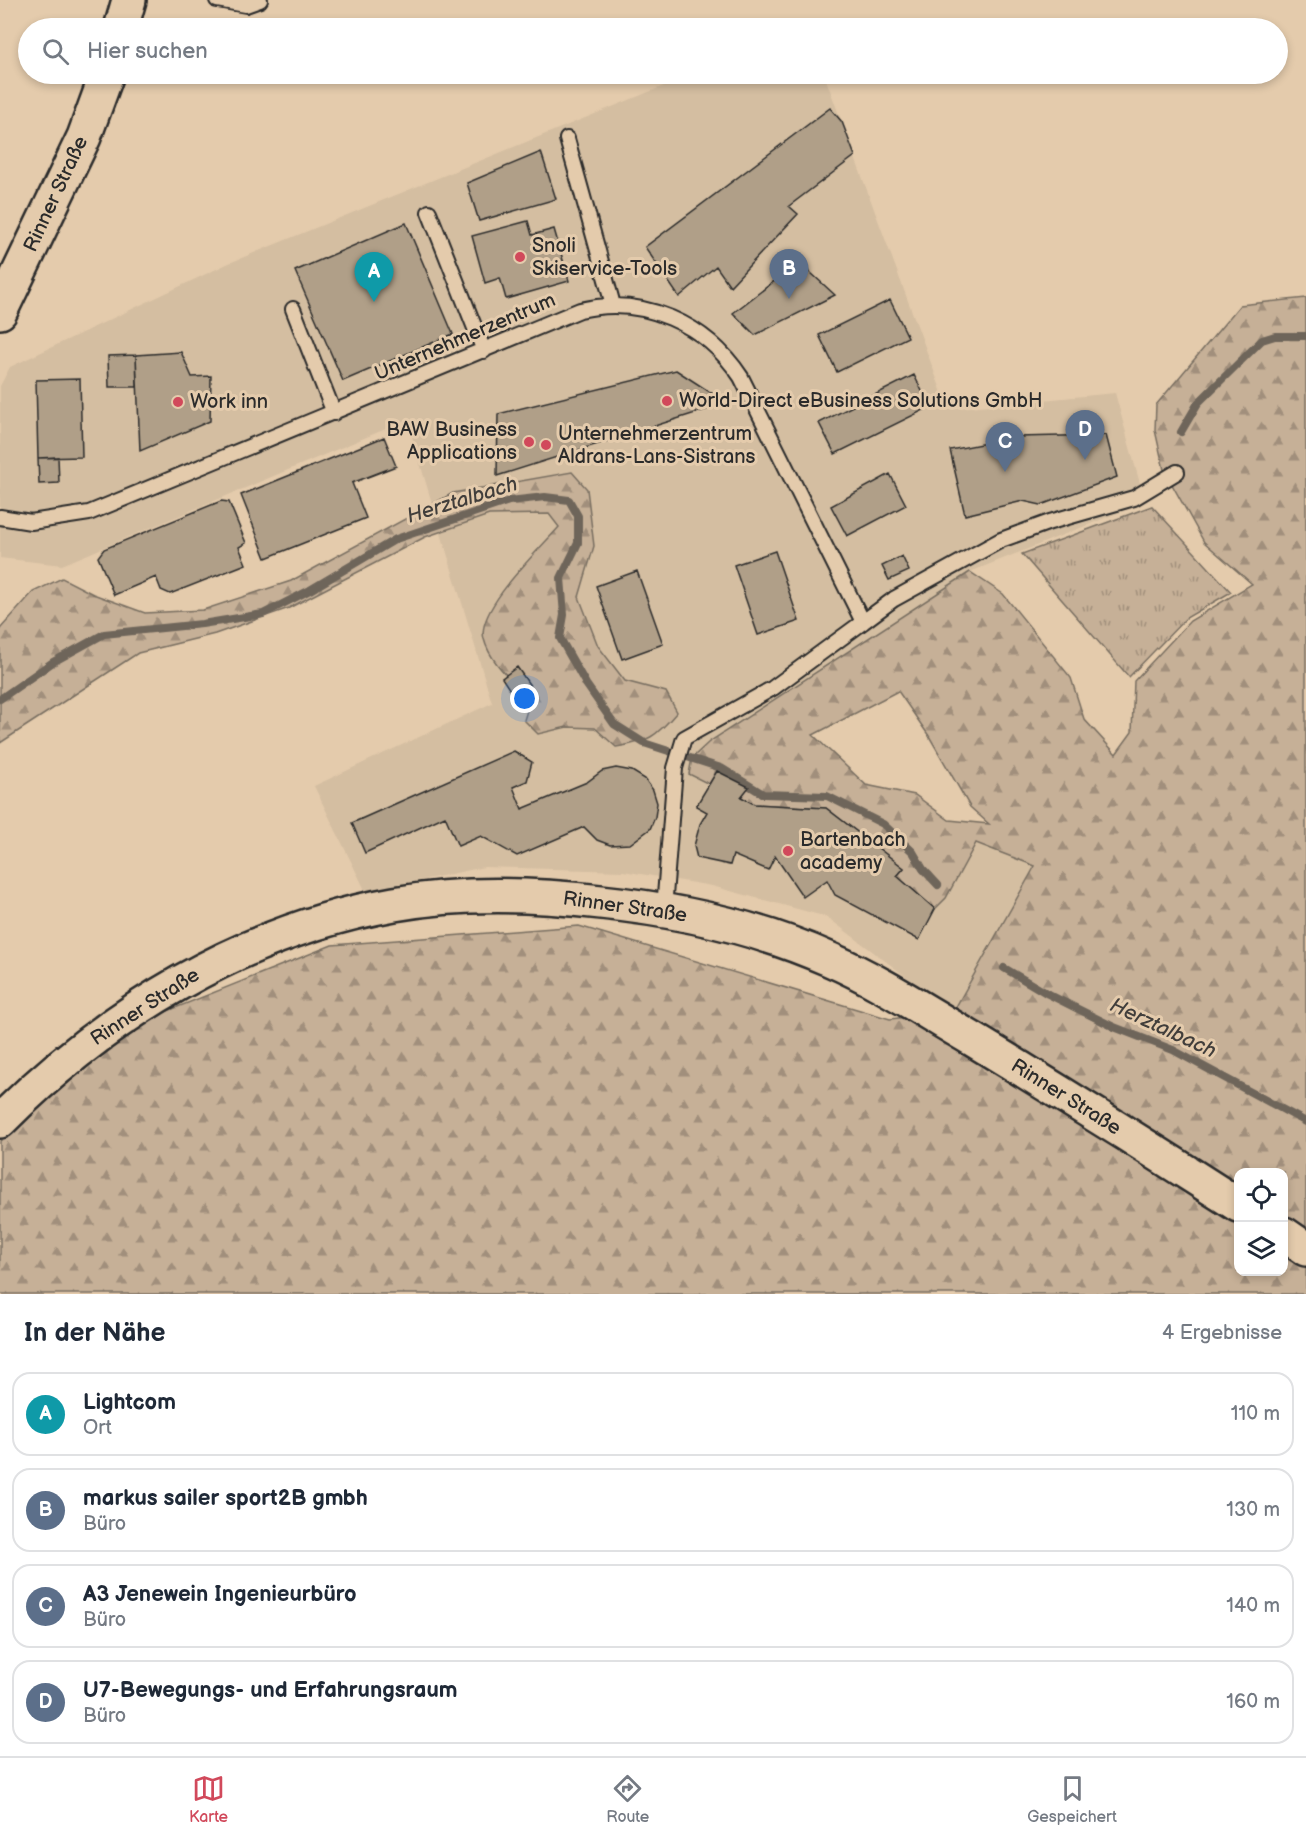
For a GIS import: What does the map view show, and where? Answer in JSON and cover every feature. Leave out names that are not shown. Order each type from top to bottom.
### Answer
[{"type":"main road","points":[[124,18],[129,0]]},
{"type":"main road","name":"Rinner Straße","points":[[0,312],[84,137],[103,84]]},
{"type":"main road","name":"Rinner Straße","points":[[0,1121],[60,1065],[137,1008],[202,970],[267,941],[325,919],[397,903],[477,897],[565,898],[664,909],[752,932],[828,958],[875,981],[1077,1102],[1234,1202]]},
{"type":"main road","points":[[1288,1237],[1306,1249]]},
{"type":"lane","points":[[217,0],[246,5],[260,0]]},
{"type":"lane","points":[[567,139],[613,305]]},
{"type":"lane","points":[[429,212],[484,351]]},
{"type":"lane","name":"Unternehmerzentrum","points":[[0,517],[31,522],[89,513],[580,310],[613,305],[646,309],[678,321],[709,340],[730,361],[752,397],[828,556],[863,622]]},
{"type":"lane","points":[[293,309],[334,413]]},
{"type":"lane","points":[[664,909],[675,768],[681,744],[688,733],[793,675],[894,599],[1001,540],[1050,522],[1134,498],[1177,472]]},
{"type":"shaded area","points":[[668,84],[828,84],[948,409],[1115,393],[1145,502],[970,572],[709,742],[1035,866],[953,1012],[827,917],[712,886],[623,871],[484,867],[366,892],[314,786],[492,703],[407,420],[62,565],[0,558],[0,386],[10,367],[227,264]]},
{"type":"green space","points":[[1306,298],[1306,1294],[0,1294],[0,1141],[133,1025],[332,945],[579,926],[890,1019],[953,1012],[1035,866],[976,843],[946,898],[935,909],[897,876],[904,868],[826,808],[754,804],[741,797],[748,788],[717,771],[709,784],[689,774],[692,758],[709,742],[970,572],[1003,594],[1071,678],[1084,719],[1116,754],[1132,732],[1134,681],[1190,621],[1252,584],[1204,542],[1164,470],[1155,430],[1156,405],[1240,305]],"holes":[[[898,691],[929,736],[970,807],[989,824],[949,820],[915,795],[866,785],[813,735]]]},
{"type":"green space","points":[[572,472],[587,489],[594,546],[579,597],[598,646],[625,681],[666,692],[677,712],[651,737],[616,747],[595,728],[567,727],[538,734],[524,720],[530,701],[497,664],[487,648],[484,627],[489,612],[511,580],[559,527],[549,514],[489,515],[425,537],[289,608],[215,634],[138,653],[0,743],[0,629],[33,592],[62,578],[93,594],[145,613],[203,610],[291,581],[453,493]]},
{"type":"green space","points":[[1152,506],[1231,592],[1186,618],[1129,677],[1022,554]]},
{"type":"building","points":[[830,108],[842,122],[855,156],[789,206],[798,214],[730,286],[716,266],[679,297],[645,247]]},
{"type":"building","points":[[541,152],[556,199],[479,221],[467,183]]},
{"type":"building","name":"Snoli Skiservice-Tools","points":[[528,221],[532,235],[554,229],[569,281],[506,299],[500,278],[485,283],[472,236]]},
{"type":"building","points":[[406,223],[453,334],[343,381],[295,271]]},
{"type":"building","points":[[799,262],[835,295],[755,335],[733,313]]},
{"type":"building","points":[[890,300],[908,337],[837,372],[819,335]]},
{"type":"building","points":[[181,352],[192,377],[211,376],[210,421],[140,451],[136,355]]},
{"type":"building","points":[[136,355],[137,387],[109,387],[108,356]]},
{"type":"building","name":"Unternehmerzentrum Aldrans-Lans-Sistrans","points":[[676,370],[727,403],[497,476],[498,414]]},
{"type":"building","points":[[914,375],[930,407],[835,454],[819,423]]},
{"type":"building","points":[[80,379],[82,457],[38,458],[36,380]]},
{"type":"building","points":[[1106,435],[1117,477],[1041,505],[1023,501],[965,515],[950,450],[1017,437]]},
{"type":"building","points":[[384,437],[396,466],[352,483],[366,518],[266,558],[241,495]]},
{"type":"building","points":[[58,457],[59,483],[39,484],[38,458]]},
{"type":"building","points":[[890,474],[906,505],[847,536],[831,506]]},
{"type":"building","points":[[221,501],[229,502],[246,543],[239,547],[246,564],[170,594],[161,590],[156,577],[114,595],[98,557],[104,549]]},
{"type":"building","points":[[775,551],[799,621],[758,635],[734,565]]},
{"type":"building","points":[[902,556],[909,571],[889,580],[882,566]]},
{"type":"building","points":[[637,571],[663,644],[622,659],[596,586]]},
{"type":"building","points":[[517,667],[531,687],[515,698],[502,678]]},
{"type":"building","points":[[514,751],[532,762],[527,781],[513,787],[522,809],[587,782],[602,771],[616,768],[632,771],[645,779],[653,790],[657,803],[650,829],[630,844],[610,845],[597,840],[584,827],[517,856],[481,836],[458,846],[445,816],[365,853],[352,823]]},
{"type":"building","name":"Bartenbach academy","points":[[717,771],[749,787],[741,797],[754,804],[826,808],[904,868],[897,876],[935,909],[919,940],[835,895],[827,880],[803,897],[775,856],[768,870],[733,855],[730,865],[697,858],[694,846],[700,824],[707,812],[696,806]]},
{"type":"waterway","points":[[1181,432],[1198,403],[1262,340],[1275,336],[1306,336]]},
{"type":"waterway","name":"Herztalbach","points":[[0,699],[53,662],[104,634],[202,624],[263,614],[310,590],[396,539],[509,501],[545,497],[569,500],[578,516],[578,543],[561,578],[564,615],[560,638],[586,684],[614,724],[644,743],[721,768],[763,794],[827,796],[883,824],[913,852],[923,869],[938,885]]},
{"type":"waterway","name":"Herztalbach","points":[[1004,968],[1048,994],[1114,1027],[1173,1050],[1306,1122]]},
{"type":"place","name":"Snoli Skiservice-Tools","points":[[520,257]]},
{"type":"place","name":"markus sailer sport2B gmbh","points":[[789,299]]},
{"type":"place","name":"Lightcom","points":[[374,302]]},
{"type":"place","name":"World-Direct eBusiness Solutions GmbH","points":[[667,401]]},
{"type":"place","name":"Work inn","points":[[178,402]]},
{"type":"place","name":"BAW Business Applications","points":[[529,442]]},
{"type":"place","name":"Unternehmerzentrum Aldrans-Lans-Sistrans","points":[[546,445]]},
{"type":"place","name":"U7-Bewegungs- und Erfahrungsraum","points":[[1085,460]]},
{"type":"place","name":"A3 Jenewein Ingenieurbüro","points":[[1005,472]]},
{"type":"place","name":"Bartenbach academy","points":[[788,851]]}]
